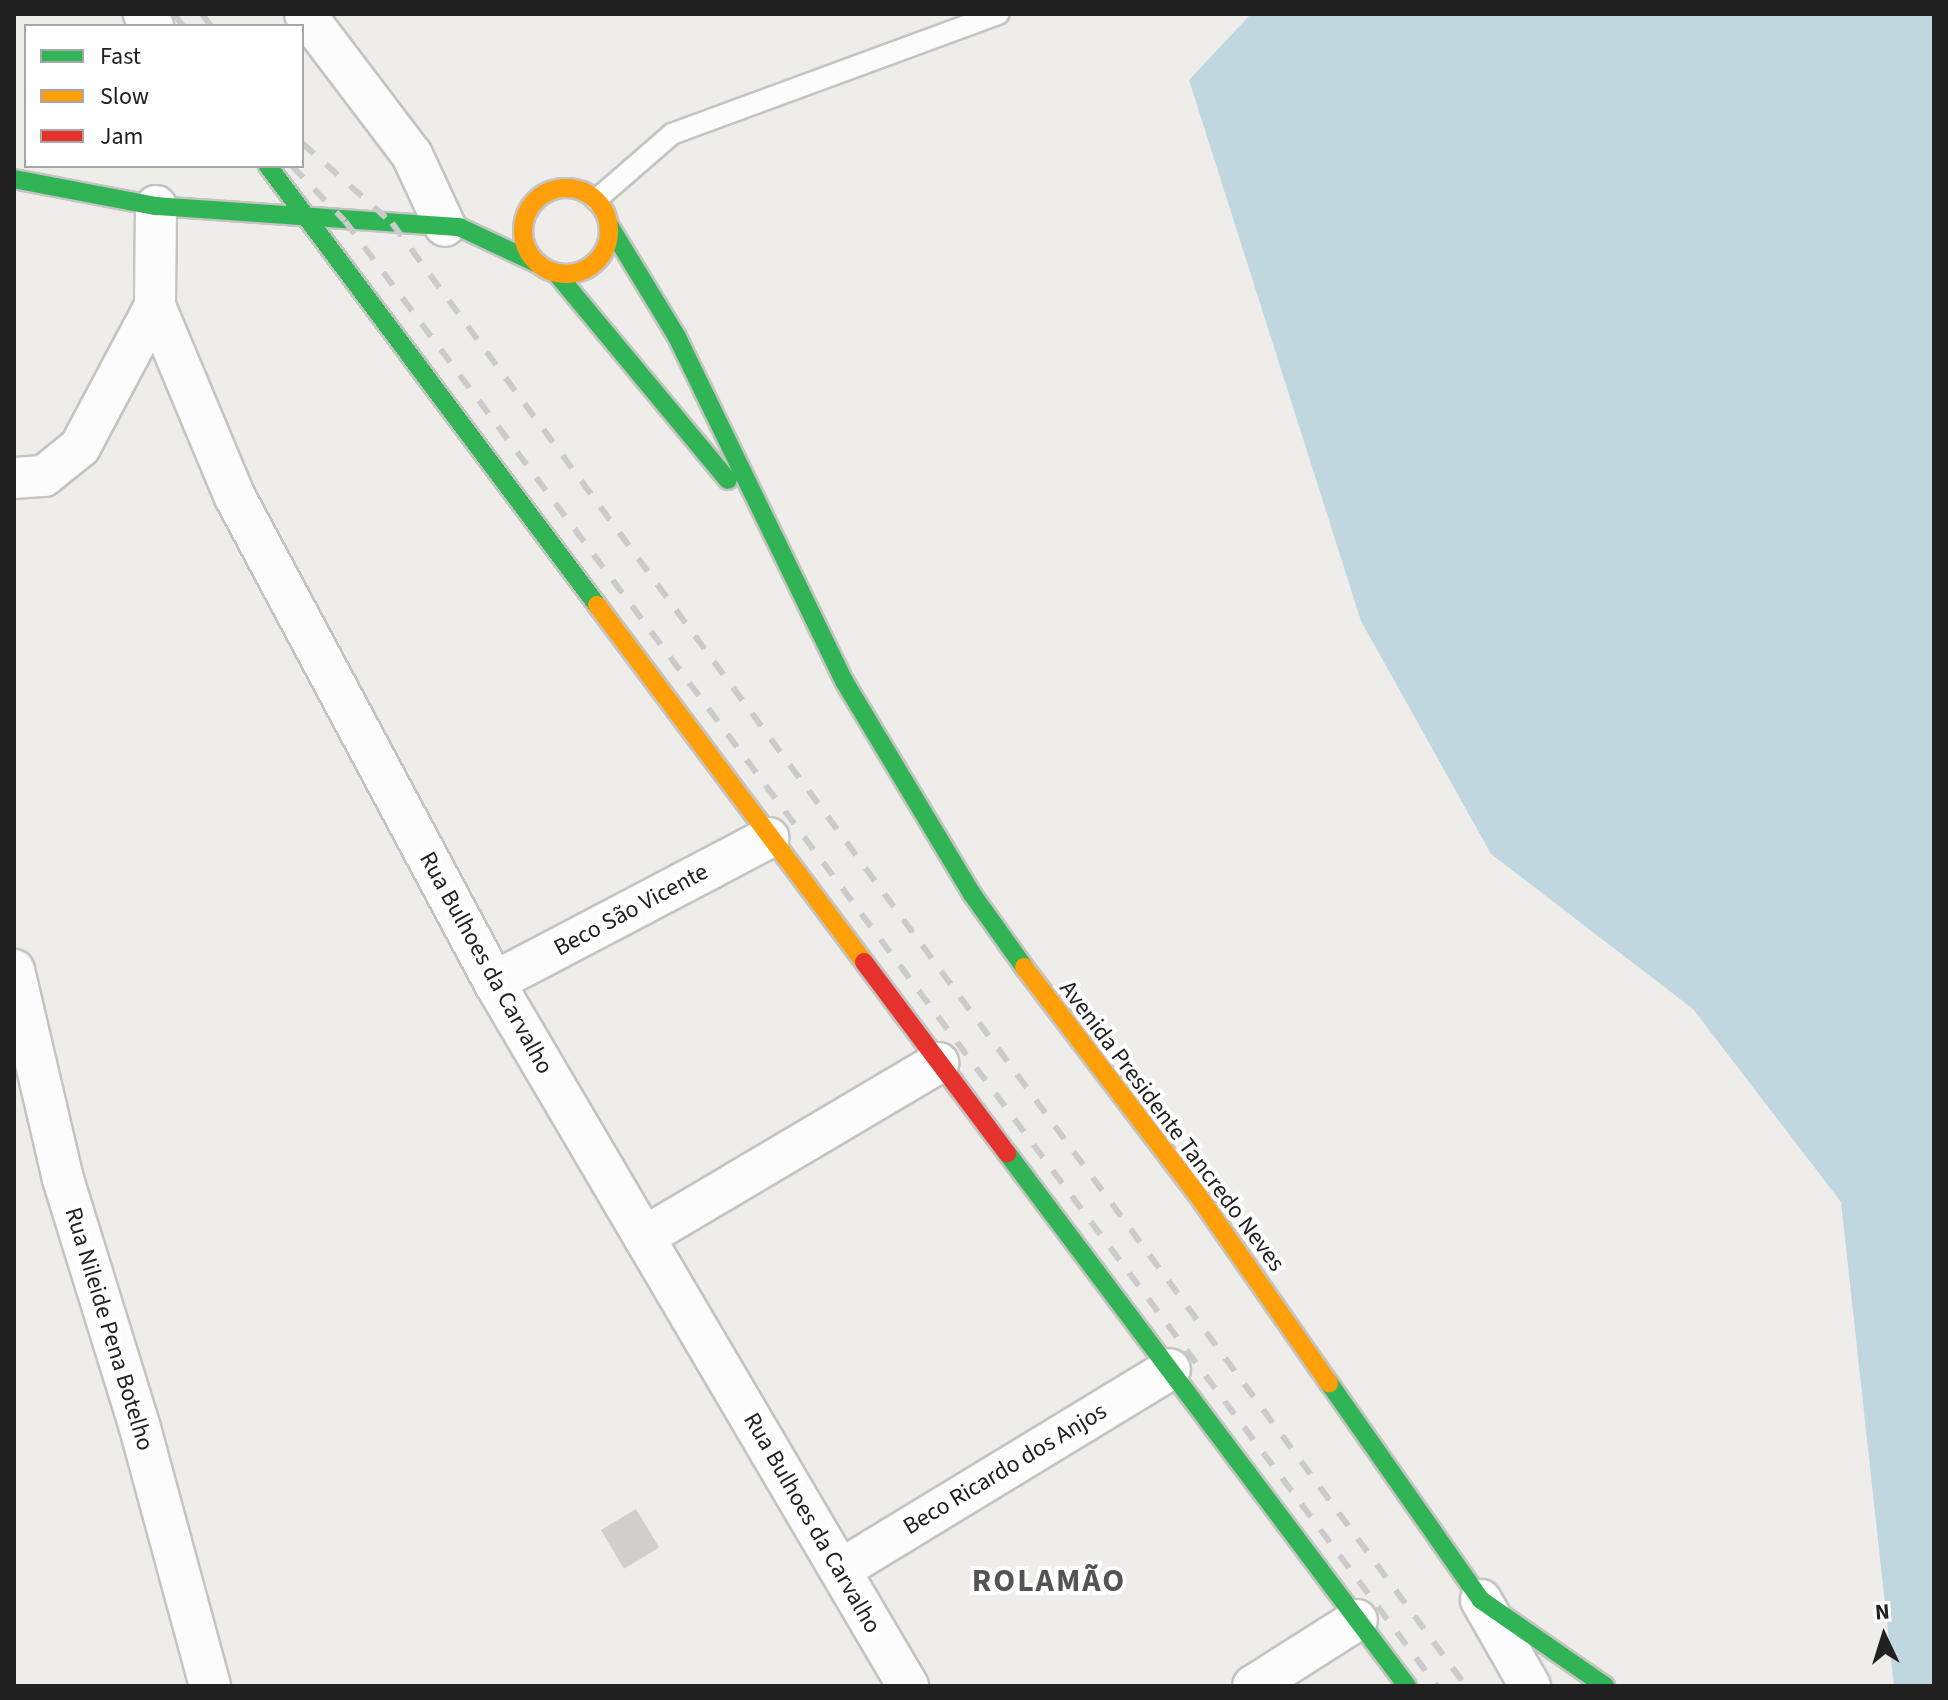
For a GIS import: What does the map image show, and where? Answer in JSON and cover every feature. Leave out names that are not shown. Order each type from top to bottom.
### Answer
[{"type":"main road","points":[[270,168],[309,215],[768,838],[1407,1686]]},
{"type":"main road","points":[[14,179],[156,206],[452,227],[556,273],[580,272],[593,264],[603,253],[609,225],[596,200],[584,192],[556,188],[532,203],[452,227]]},
{"type":"main road","points":[[532,203],[522,235],[538,264]]},
{"type":"main road","name":"Avenida Presidente Tancredo Neves","points":[[609,225],[677,337],[844,681],[972,894],[1073,1036],[1197,1194],[1481,1600],[1605,1686]]},
{"type":"main road","name":"Avenida Presidente Tancredo Neves","points":[[556,273],[773,534]]},
{"type":"street","points":[[305,14],[412,155],[452,227]]},
{"type":"street","name":"Rua Bulhoes da Carvalho","points":[[156,206],[155,306],[235,497],[494,982],[908,1686]]},
{"type":"street","points":[[14,478],[44,476],[80,447],[155,306]]},
{"type":"street","name":"Beco São Vicente","points":[[494,982],[768,838]]},
{"type":"street","name":"Rua Nileide Pena Botelho","points":[[14,970],[63,1179],[140,1428],[210,1686]]},
{"type":"street","points":[[644,1237],[938,1063]]},
{"type":"street","name":"Beco Ricardo dos Anjos","points":[[840,1570],[1170,1369]]},
{"type":"street","points":[[1481,1600],[1530,1686]]},
{"type":"street","points":[[1253,1686],[1357,1620]]},
{"type":"lane","points":[[596,200],[672,134],[999,14]]},
{"type":"water","points":[[1251,14],[1934,14],[1934,1686],[1894,1686],[1841,1202],[1693,1009],[1491,854],[1361,621],[1189,80]]},
{"type":"building","points":[[636,1509],[659,1548],[624,1569],[601,1530]]},
{"type":"railway","points":[[174,14],[182,24]]},
{"type":"railway","points":[[202,14],[210,24]]},
{"type":"railway","points":[[304,145],[392,223],[1466,1686]]},
{"type":"railway","points":[[294,168],[345,221],[1437,1686]]},
{"type":"traffic: fast","points":[[269,168],[597,605]]},
{"type":"traffic: fast","points":[[14,179],[156,206],[459,227],[538,264]]},
{"type":"traffic: fast","points":[[609,225],[677,337],[844,681],[972,894],[1024,967]]},
{"type":"traffic: fast","points":[[556,273],[728,480]]},
{"type":"traffic: fast","points":[[1007,1153],[1407,1686]]},
{"type":"traffic: fast","points":[[1329,1383],[1481,1600],[1605,1686]]},
{"type":"traffic: slow","points":[[566,188],[590,195],[602,207],[609,231],[602,255],[590,267],[566,274],[542,267],[530,255],[523,231],[530,207],[542,195],[566,188]]},
{"type":"traffic: slow","points":[[597,605],[864,962]]},
{"type":"traffic: slow","points":[[1024,967],[1197,1194],[1329,1383]]},
{"type":"traffic: jam","points":[[864,962],[1007,1153]]},
{"type":"district","name":"ROLAMÃO","points":[[1049,1581]]}]
